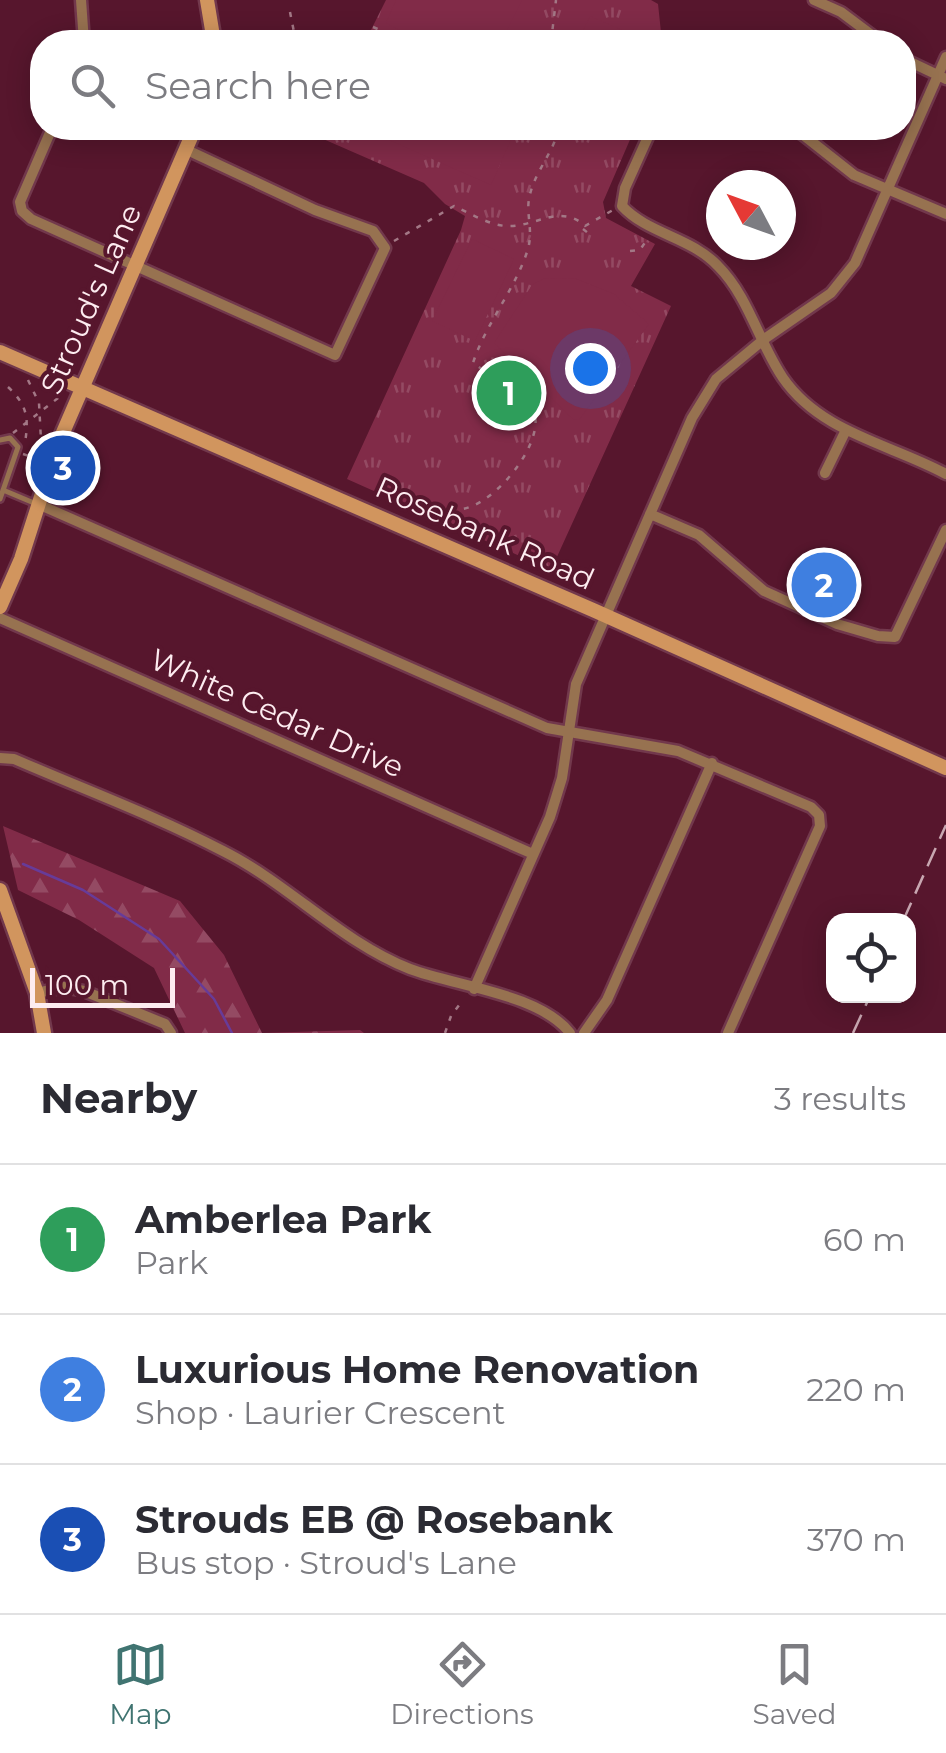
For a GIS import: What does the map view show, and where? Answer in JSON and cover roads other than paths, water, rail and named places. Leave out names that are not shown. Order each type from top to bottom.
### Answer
[{"type":"street","points":[[81,0],[83,30]]},
{"type":"street","points":[[207,0],[212,30]]},
{"type":"street","points":[[814,0],[832,4],[866,30]]},
{"type":"street","points":[[916,132],[942,78],[946,57]]},
{"type":"street","points":[[916,65],[942,78]]},
{"type":"street","points":[[47,140],[20,202],[31,220],[335,355],[384,248],[372,231],[315,210],[186,149]]},
{"type":"street","name":"Stroud's Lane","points":[[0,607],[21,560],[58,444],[190,140]]},
{"type":"street","points":[[647,140],[622,206],[632,217],[692,244],[708,256],[737,292],[783,379],[818,414],[946,474]]},
{"type":"street","points":[[810,140],[854,175],[946,214]]},
{"type":"street","points":[[474,989],[550,817],[562,778],[576,684],[692,418],[716,379],[762,340],[830,292],[856,263],[912,140]]},
{"type":"street","name":"Rosebank Road","points":[[0,352],[946,768]]},
{"type":"street","points":[[825,473],[846,430]]},
{"type":"street","points":[[40,505],[547,728],[678,751],[811,807],[820,815],[820,826],[728,1033]]},
{"type":"street","points":[[650,514],[699,535],[764,592],[837,624],[895,637],[946,530]]},
{"type":"street","name":"White Cedar Drive","points":[[0,618],[533,854]]},
{"type":"street","points":[[0,758],[14,759],[224,851],[380,954],[406,967],[538,1008],[570,1033]]},
{"type":"street","points":[[584,1033],[608,1000],[712,763]]},
{"type":"street","points":[[0,890],[37,994],[44,1033]]},
{"type":"street","points":[[37,994],[64,987],[84,991],[165,1024],[170,1033]]},
{"type":"lane","points":[[0,440],[10,438],[18,447],[0,499]]},
{"type":"lane","points":[[2,490],[40,505]]},
{"type":"waterway","points":[[23,864],[83,890],[159,939],[214,999],[232,1033]]},
{"type":"railway","points":[[907,913],[946,825]]},
{"type":"railway","points":[[853,1033],[867,1003]]},
{"type":"place","name":"Amberlea Park","points":[[509,393]]},
{"type":"place","name":"Strouds EB @ Rosebank","points":[[63,468]]},
{"type":"place","name":"Luxurious Home Renovation","points":[[824,585]]}]
